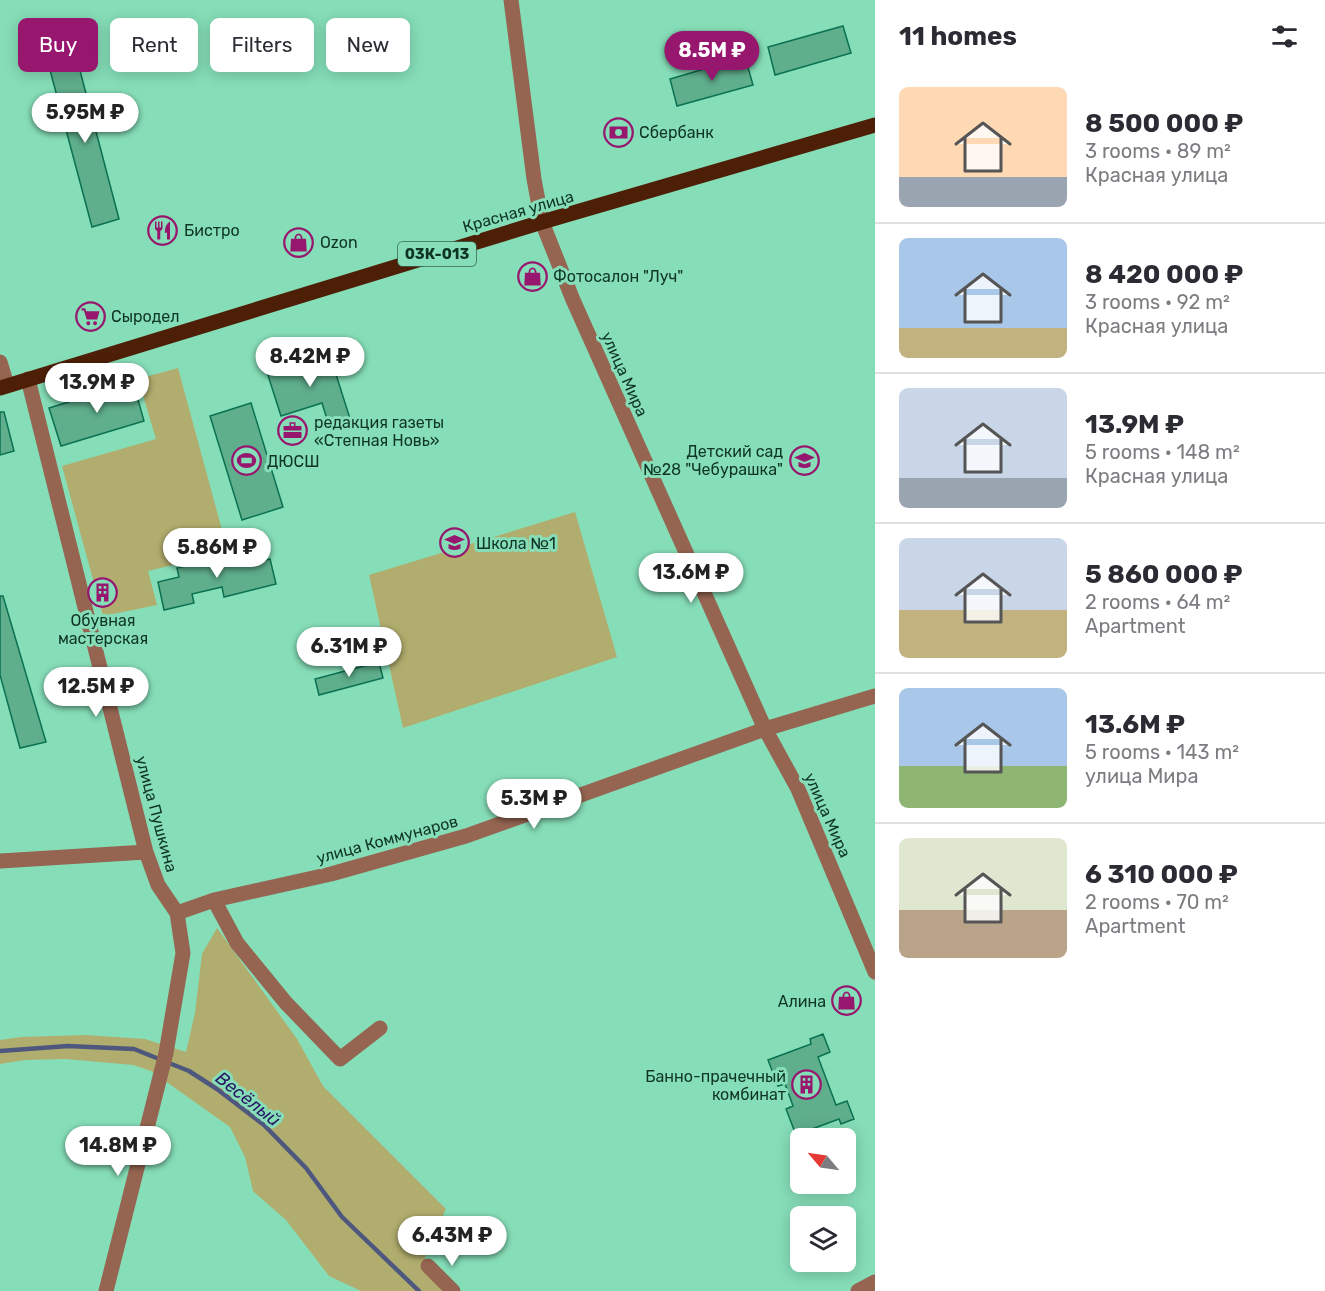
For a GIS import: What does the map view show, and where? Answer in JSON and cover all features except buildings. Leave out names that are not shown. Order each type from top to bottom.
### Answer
[{"type":"main road","name":"Красная улица","points":[[3,387],[542,222],[875,125]]},
{"type":"street","name":"улица Мира","points":[[511,0],[534,179],[542,222],[627,423],[765,729],[798,789],[875,972]]},
{"type":"street","points":[[0,362],[3,387]]},
{"type":"street","name":"улица Пушкина","points":[[28,379],[146,852],[158,885],[177,913],[183,953],[162,1071],[106,1291]]},
{"type":"street","name":"улица Коммунаров","points":[[177,913],[214,900],[331,874],[454,840],[765,729],[875,696]]},
{"type":"street","points":[[0,861],[146,852]]},
{"type":"street","points":[[214,900],[237,943],[286,1003],[340,1059],[380,1028]]},
{"type":"street","points":[[428,1266],[453,1291]]},
{"type":"street","points":[[858,1291],[875,1282]]},
{"type":"shaded area","points":[[178,368],[228,552],[148,571],[157,605],[103,616],[62,466],[156,439],[138,379]]},
{"type":"shaded area","points":[[575,512],[617,657],[403,728],[369,575]]},
{"type":"shaded area","points":[[217,928],[297,1039],[323,1086],[446,1209],[427,1249],[423,1267],[445,1291],[361,1291],[329,1276],[286,1220],[253,1191],[245,1157],[230,1127],[151,1071],[133,1065],[66,1059],[25,1060],[0,1064],[0,1040],[21,1037],[86,1035],[145,1039],[186,1052],[195,1013],[202,954]]},
{"type":"waterway","name":"Весёлый","points":[[0,1051],[68,1046],[134,1049],[189,1071],[264,1125],[306,1168],[342,1217],[419,1291]]},
{"type":"place","name":"Сбербанк","points":[[618,132]]},
{"type":"place","name":"Бистро","points":[[163,230]]},
{"type":"place","name":"Ozon","points":[[299,242]]},
{"type":"place","name":"Фотосалон \"Луч\"","points":[[532,276]]},
{"type":"place","name":"Сыродел","points":[[90,316]]},
{"type":"place","name":"редакция газеты «Степная Новь»","points":[[293,431]]},
{"type":"place","name":"Детский сад №28 \"Чебурашка\"","points":[[804,460]]},
{"type":"place","name":"ДЮСШ","points":[[246,461]]},
{"type":"place","name":"Школа №1","points":[[455,543]]},
{"type":"place","name":"Обувная мастерская","points":[[103,592]]},
{"type":"place","name":"Алина","points":[[847,1001]]},
{"type":"place","name":"Банно-прачечный комбинат","points":[[807,1085]]}]
